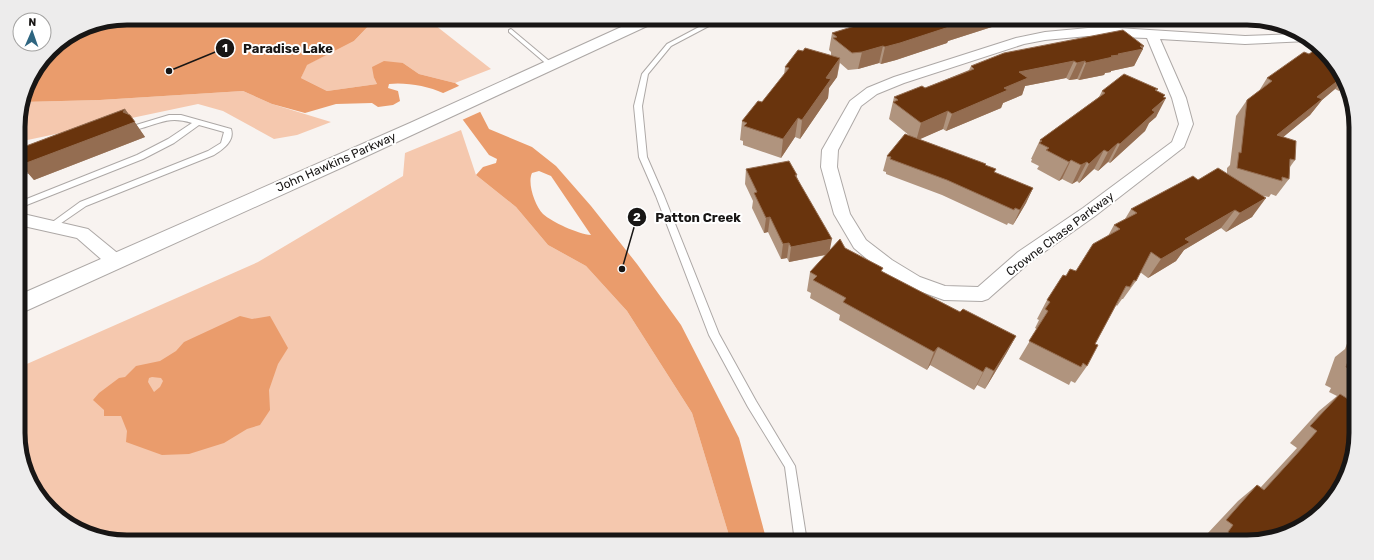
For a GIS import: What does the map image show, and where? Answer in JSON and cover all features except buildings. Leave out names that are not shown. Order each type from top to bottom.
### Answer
[{"type":"main road","name":"John Hawkins Parkway","points":[[25,303],[115,261],[512,85],[638,25]]},
{"type":"street","name":"Crowne Chase Parkway","points":[[1152,35],[1179,98],[1186,124],[1179,144],[1089,212],[1024,257],[982,294],[944,293],[914,282],[886,265],[860,244],[842,214],[829,167],[830,150],[855,104],[872,91],[899,80],[1022,41],[1046,36],[1088,32],[1118,32],[1245,40],[1297,38]]},
{"type":"street","points":[[25,211],[52,226],[82,233],[115,261]]},
{"type":"lane","points":[[708,25],[669,45],[645,74],[638,106],[643,157],[660,196],[714,335],[752,404],[790,466],[800,535]]},
{"type":"lane","points":[[511,31],[552,66]]},
{"type":"lane","points":[[52,226],[83,204],[211,153],[222,146],[228,138],[228,131],[181,117],[169,117],[138,127]]},
{"type":"lane","points":[[25,205],[140,157],[171,141],[198,122]]},
{"type":"lane","points":[[25,171],[29,169]]},
{"type":"shaded area","points":[[127,25],[369,25],[354,41],[307,65],[301,78],[327,91],[377,84],[372,67],[384,61],[403,63],[419,74],[455,83],[471,94],[489,129],[532,147],[556,166],[591,206],[637,264],[681,325],[739,438],[765,535],[729,535],[692,413],[627,311],[586,266],[548,245],[516,207],[476,175],[483,167],[496,163],[497,159],[489,155],[443,93],[416,85],[389,84],[388,88],[398,91],[400,101],[393,105],[378,107],[372,103],[336,104],[305,113],[272,104],[243,91],[100,100],[28,102],[42,70],[50,60],[70,42],[101,28]],"holes":[[[539,171],[551,176],[591,235],[559,224],[543,214],[537,206],[531,188],[530,182],[532,173]]]},
{"type":"shaded area","points":[[369,25],[435,25],[491,69],[455,83],[419,74],[403,63],[374,78],[377,84],[327,91],[301,78],[306,65],[354,41]]},
{"type":"shaded area","points":[[243,91],[272,104],[331,122],[297,135],[274,139],[223,111],[198,104],[25,141],[25,120],[28,102],[100,100]]},
{"type":"shaded area","points":[[461,130],[476,175],[516,207],[548,245],[586,266],[627,311],[692,413],[729,535],[127,535],[94,530],[70,518],[50,500],[42,490],[30,466],[27,453],[25,433],[25,365],[258,262],[403,176],[405,153]]},
{"type":"shaded area","points":[[240,316],[252,319],[270,316],[288,348],[278,364],[269,390],[270,410],[260,425],[247,429],[224,443],[189,454],[162,455],[126,442],[127,431],[121,416],[104,416],[104,410],[93,400],[99,393],[119,378],[125,377],[136,366],[160,361],[176,351],[184,342]],"holes":[[[149,378],[161,378],[163,381],[160,387],[154,392],[148,382]]]},
{"type":"pier","points":[[461,85],[473,93],[482,111],[462,120],[441,94]]},
{"type":"place","name":"Paradise Lake","points":[[169,71]]},
{"type":"place","name":"Patton Creek","points":[[622,269]]}]
